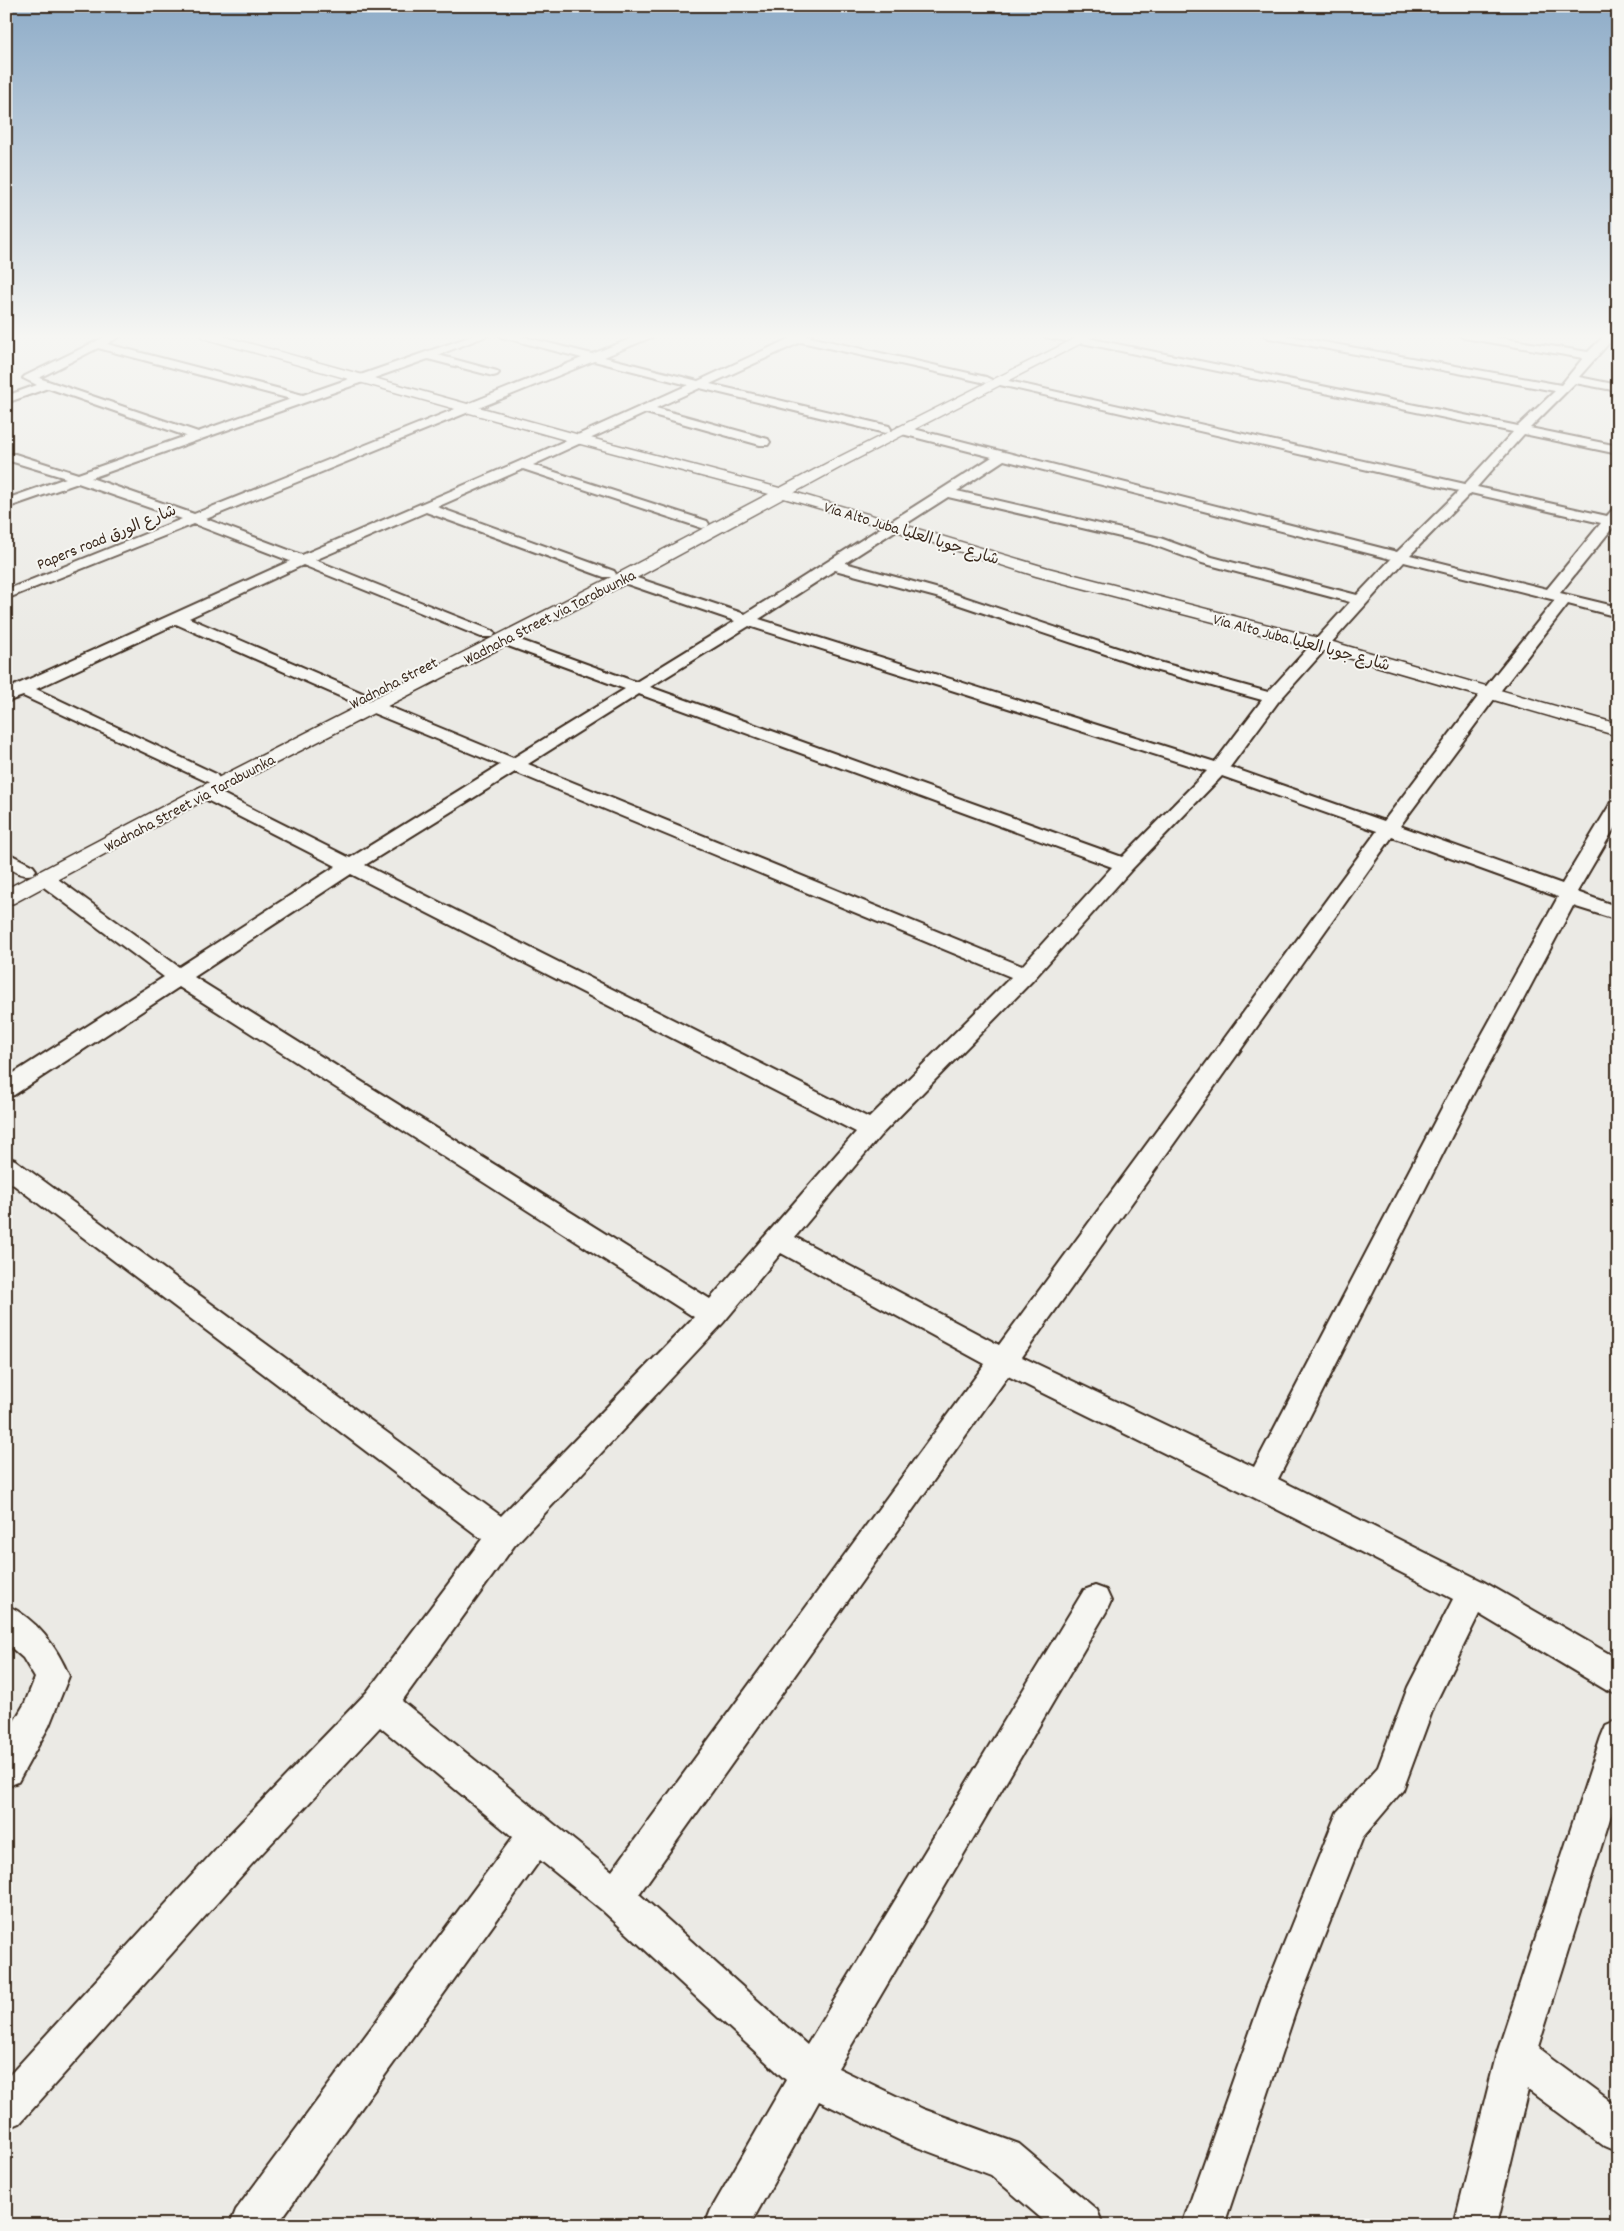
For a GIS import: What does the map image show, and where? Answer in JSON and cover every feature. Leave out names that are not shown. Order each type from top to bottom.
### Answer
[{"type":"main road","name":"Via Alto Juba شارع جوبا العليا","points":[[578,439],[775,491],[896,526],[1042,572],[1320,644],[1618,730]]},
{"type":"main road","name":"Wadnaha Street via Tarabuunka","points":[[6,898],[35,874],[495,636],[616,576],[876,439]]},
{"type":"main road","points":[[616,576],[702,524],[775,491]]},
{"type":"main road","points":[[6,880],[35,874]]},
{"type":"street","points":[[6,504],[189,439]]},
{"type":"street","name":"Papers road شارع الورق","points":[[6,595],[392,439]]},
{"type":"street","points":[[14,693],[303,560],[578,439]]},
{"type":"street","points":[[754,439],[764,442]]},
{"type":"street","points":[[930,439],[1618,612]]},
{"type":"street","points":[[615,1896],[1388,829],[1489,694],[1557,609],[1556,597],[1615,519],[1467,490],[1246,439]]},
{"type":"street","points":[[6,2109],[239,1850],[379,1704],[503,1536],[713,1314],[872,1130],[1025,975],[1125,865],[1219,768],[1272,698],[1320,644],[1401,556],[1467,490],[1513,439]]},
{"type":"street","points":[[1565,439],[1618,450]]},
{"type":"street","points":[[6,458],[11,457],[79,477],[303,560],[495,636],[1125,865]]},
{"type":"street","points":[[6,1089],[352,865],[747,620],[896,526],[944,492],[1000,457]]},
{"type":"street","points":[[522,465],[702,524]]},
{"type":"street","points":[[944,492],[1155,541],[1207,560],[1362,600]]},
{"type":"street","points":[[426,507],[616,576],[747,620],[1219,768],[1618,914]]},
{"type":"street","points":[[834,565],[941,594],[1153,665],[1272,698]]},
{"type":"street","points":[[177,618],[368,703],[1025,975]]},
{"type":"street","points":[[14,693],[208,785],[352,865],[872,1130]]},
{"type":"street","points":[[1260,1485],[1459,1098],[1567,894],[1618,806]]},
{"type":"street","points":[[6,858],[35,874],[178,977],[713,1314]]},
{"type":"street","points":[[6,1166],[503,1536]]},
{"type":"street","points":[[777,1239],[1004,1361],[1260,1485],[1473,1593],[1618,1678]]},
{"type":"street","points":[[1203,2225],[1281,1998],[1350,1825],[1391,1778],[1420,1699],[1473,1593]]},
{"type":"street","points":[[726,2225],[811,2076],[1095,1601]]},
{"type":"street","points":[[6,1621],[35,1647],[52,1676],[37,1714],[6,1770]]},
{"type":"street","points":[[379,1704],[457,1770],[615,1896],[811,2076],[916,2127],[1004,2159],[1082,2225]]},
{"type":"street","points":[[1475,2225],[1516,2056],[1618,1737]]},
{"type":"street","points":[[251,2225],[538,1833]]},
{"type":"street","points":[[1516,2056],[1618,2132]]}]
